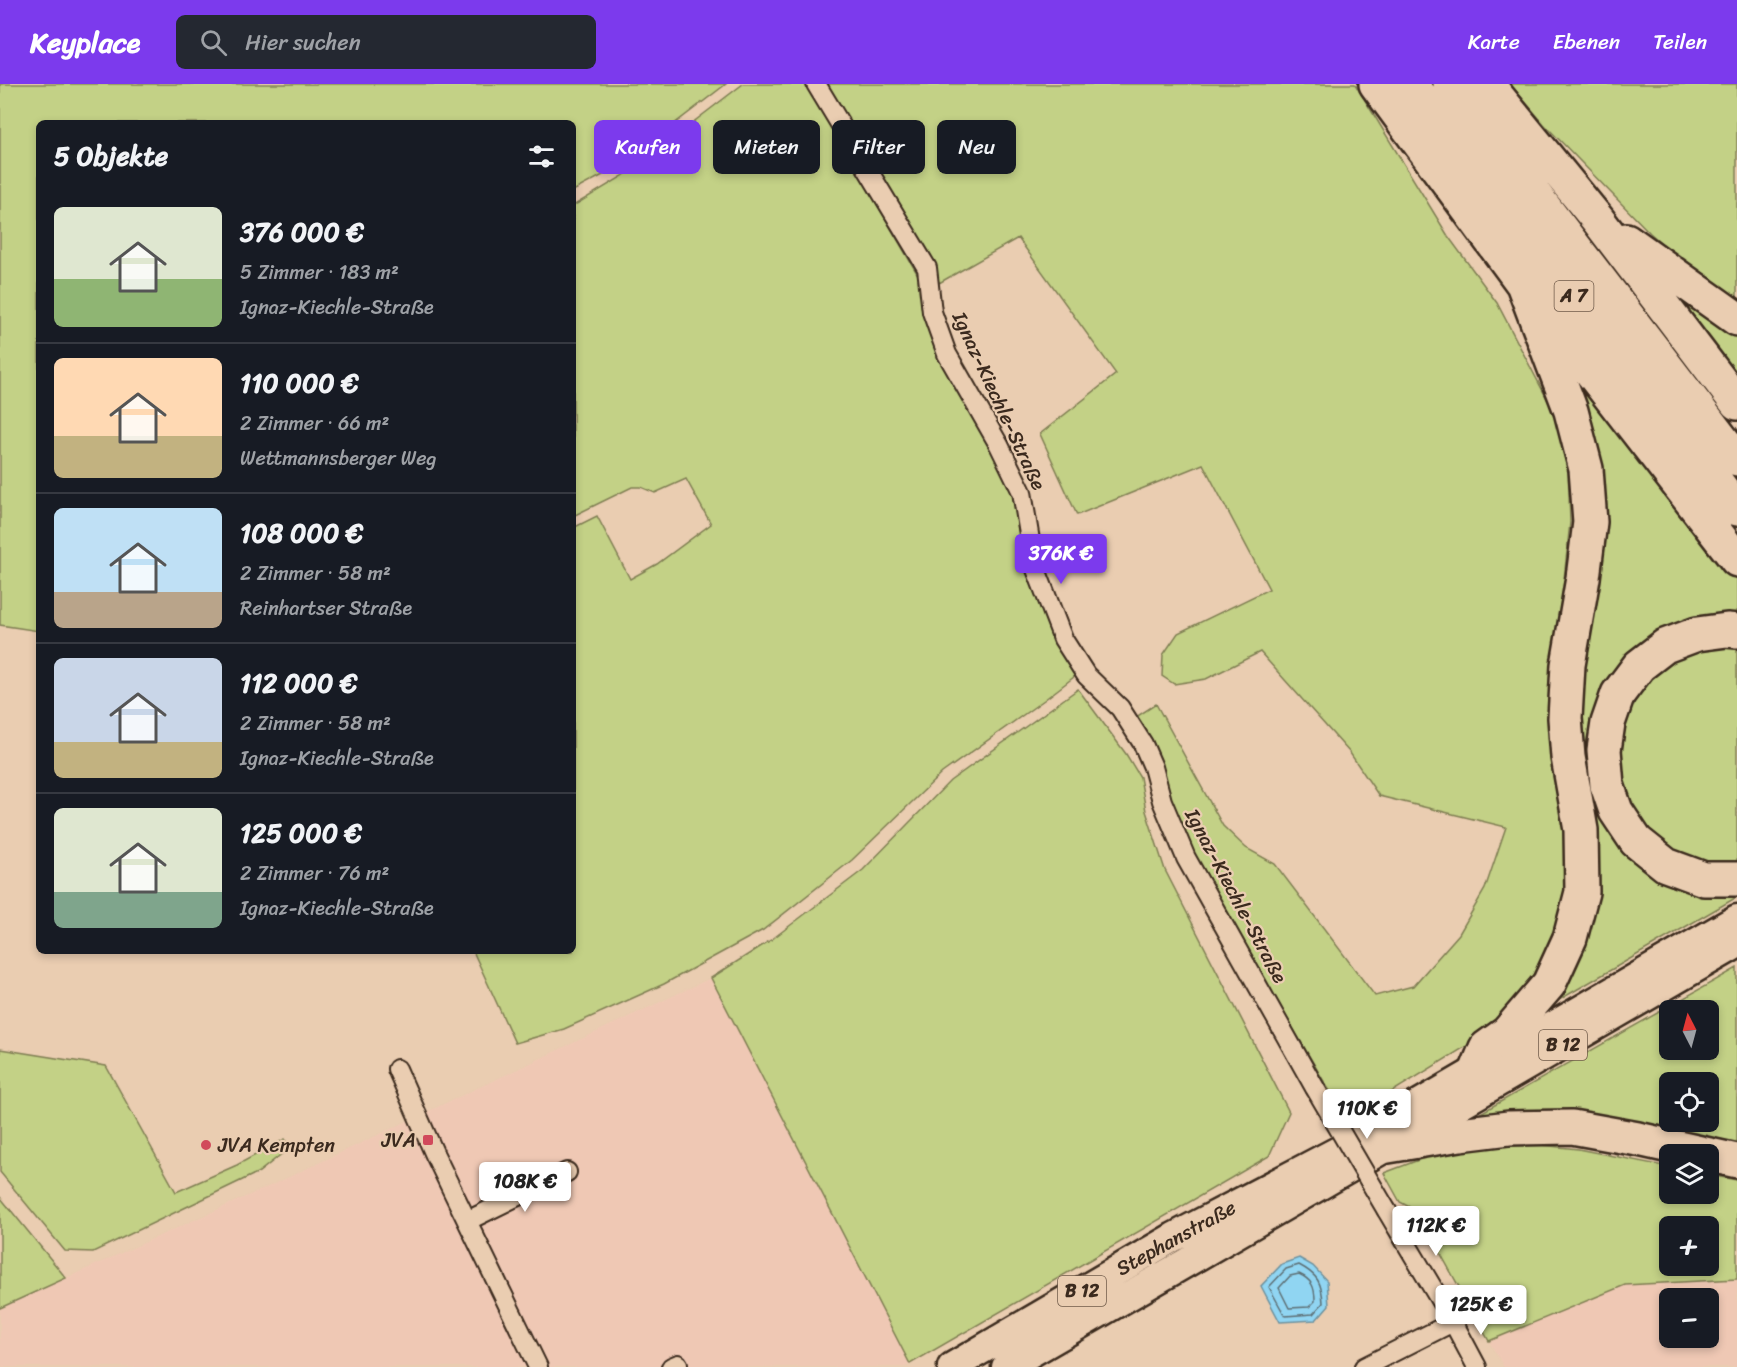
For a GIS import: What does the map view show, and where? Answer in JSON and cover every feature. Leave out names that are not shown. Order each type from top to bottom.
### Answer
[{"type":"highway","points":[[1376,84],[1523,284],[1737,560]]},
{"type":"highway","name":"A 7","points":[[1412,84],[1737,509]]},
{"type":"highway","name":"A 7","points":[[1450,84],[1737,459]]},
{"type":"highway","points":[[1487,84],[1598,220],[1737,403]]},
{"type":"highway","points":[[1598,220],[1737,319]]},
{"type":"highway","points":[[1477,1070],[1486,1048],[1506,1033],[1549,984],[1570,938],[1582,892],[1581,830],[1568,757],[1565,718],[1568,665],[1590,522],[1586,469],[1571,411],[1523,284]]},
{"type":"highway","points":[[1737,631],[1726,630],[1697,634],[1665,646],[1640,666],[1618,694],[1608,723],[1604,750],[1607,785],[1616,811],[1636,841],[1666,865],[1704,879],[1737,879]]},
{"type":"highway","points":[[1388,1146],[1509,1128],[1572,1128],[1638,1139],[1737,1161]]},
{"type":"main road","name":"B 12","points":[[1477,1070],[1737,919]]},
{"type":"main road","name":"B 12","points":[[1388,1146],[1737,944]]},
{"type":"main road","name":"Stephanstraße","points":[[1000,1360],[1174,1237],[1340,1150],[1477,1070]]},
{"type":"main road","name":"Stephanstraße","points":[[952,1367],[1000,1360],[1055,1339],[1388,1146]]},
{"type":"main road","points":[[1042,1367],[1055,1339]]},
{"type":"street","name":"Ignaz-Kiechle-Straße","points":[[816,84],[927,268],[932,312],[947,354],[999,445],[1022,492],[1034,564],[1063,639],[1086,675],[1120,708],[1143,744],[1153,767],[1162,801],[1186,858],[1315,1088],[1453,1322]]},
{"type":"street","points":[[397,1069],[435,1155],[538,1367]]},
{"type":"street","points":[[467,1221],[567,1172]]},
{"type":"street","points":[[1364,1367],[1453,1322],[1477,1367]]},
{"type":"shaded area","points":[[711,978],[910,1364],[905,1367],[0,1367],[0,1308],[272,1185]]},
{"type":"shaded area","points":[[1737,1279],[1737,1367],[1504,1367],[1489,1341],[1625,1285]]},
{"type":"green space","points":[[0,84],[726,84],[679,120],[594,120],[594,174],[605,174],[576,189],[576,120],[36,120],[36,631],[0,625]]},
{"type":"green space","points":[[743,84],[807,84],[832,127],[832,174],[859,174],[918,275],[926,315],[995,448],[1013,495],[1024,567],[1058,644],[1073,668],[1074,677],[942,773],[852,860],[763,930],[664,984],[564,1029],[515,1043],[474,954],[576,954],[576,526],[597,516],[630,579],[657,564],[711,524],[686,479],[655,493],[641,487],[632,487],[576,515],[576,204],[626,174],[701,174],[701,120],[696,120]]},
{"type":"green space","points":[[826,84],[1355,84],[1448,236],[1497,303],[1556,416],[1568,468],[1570,522],[1554,676],[1570,830],[1565,892],[1556,937],[1534,979],[1483,1036],[1356,1114],[1345,1092],[1336,1100],[1326,1085],[1193,855],[1136,717],[1156,704],[1223,826],[1246,848],[1275,864],[1375,996],[1413,986],[1459,934],[1485,889],[1506,827],[1379,796],[1350,753],[1260,652],[1206,679],[1174,684],[1162,676],[1163,655],[1178,633],[1269,589],[1203,464],[1077,515],[1040,434],[1116,374],[1018,238],[939,283],[934,264],[880,174],[925,174],[925,120],[848,120]]},
{"type":"green space","points":[[1510,84],[1737,84],[1737,300],[1682,261],[1650,233],[1544,124]]},
{"type":"green space","points":[[1638,257],[1737,331],[1737,386]]},
{"type":"green space","points":[[1571,367],[1737,577],[1737,618],[1618,674],[1619,834],[1737,890],[1737,897],[1545,1008],[1562,986],[1586,943],[1596,895],[1579,756]]},
{"type":"green space","points":[[1737,645],[1737,865],[1703,865],[1668,849],[1638,823],[1623,790],[1618,757],[1620,723],[1635,691],[1656,671],[1679,656],[1707,646]]},
{"type":"green space","points":[[1078,689],[1126,754],[1140,777],[1146,811],[1165,870],[1289,1112],[1269,1156],[910,1364],[711,978],[771,940],[863,870],[950,781]]},
{"type":"green space","points":[[1737,968],[1737,1147],[1470,1119],[1659,1012],[1659,1060],[1719,1060],[1719,1000],[1680,1000]]},
{"type":"green space","points":[[0,1049],[106,1066],[176,1192],[237,1165],[285,1139],[289,1148],[259,1172],[93,1252],[65,1251],[0,1172]]},
{"type":"green space","points":[[1513,1142],[1578,1149],[1659,1165],[1659,1204],[1719,1204],[1719,1177],[1737,1180],[1737,1279],[1625,1285],[1489,1341],[1417,1211],[1400,1202],[1384,1173],[1424,1158],[1471,1145]]},
{"type":"green space","points":[[0,1197],[66,1278],[0,1308]]},
{"type":"water","points":[[1299,1258],[1313,1266],[1327,1281],[1329,1305],[1316,1320],[1280,1322],[1261,1286],[1282,1264]]},
{"type":"place","name":"JVA","points":[[428,1140]]},
{"type":"place","name":"JVA Kempten","points":[[206,1145]]}]
